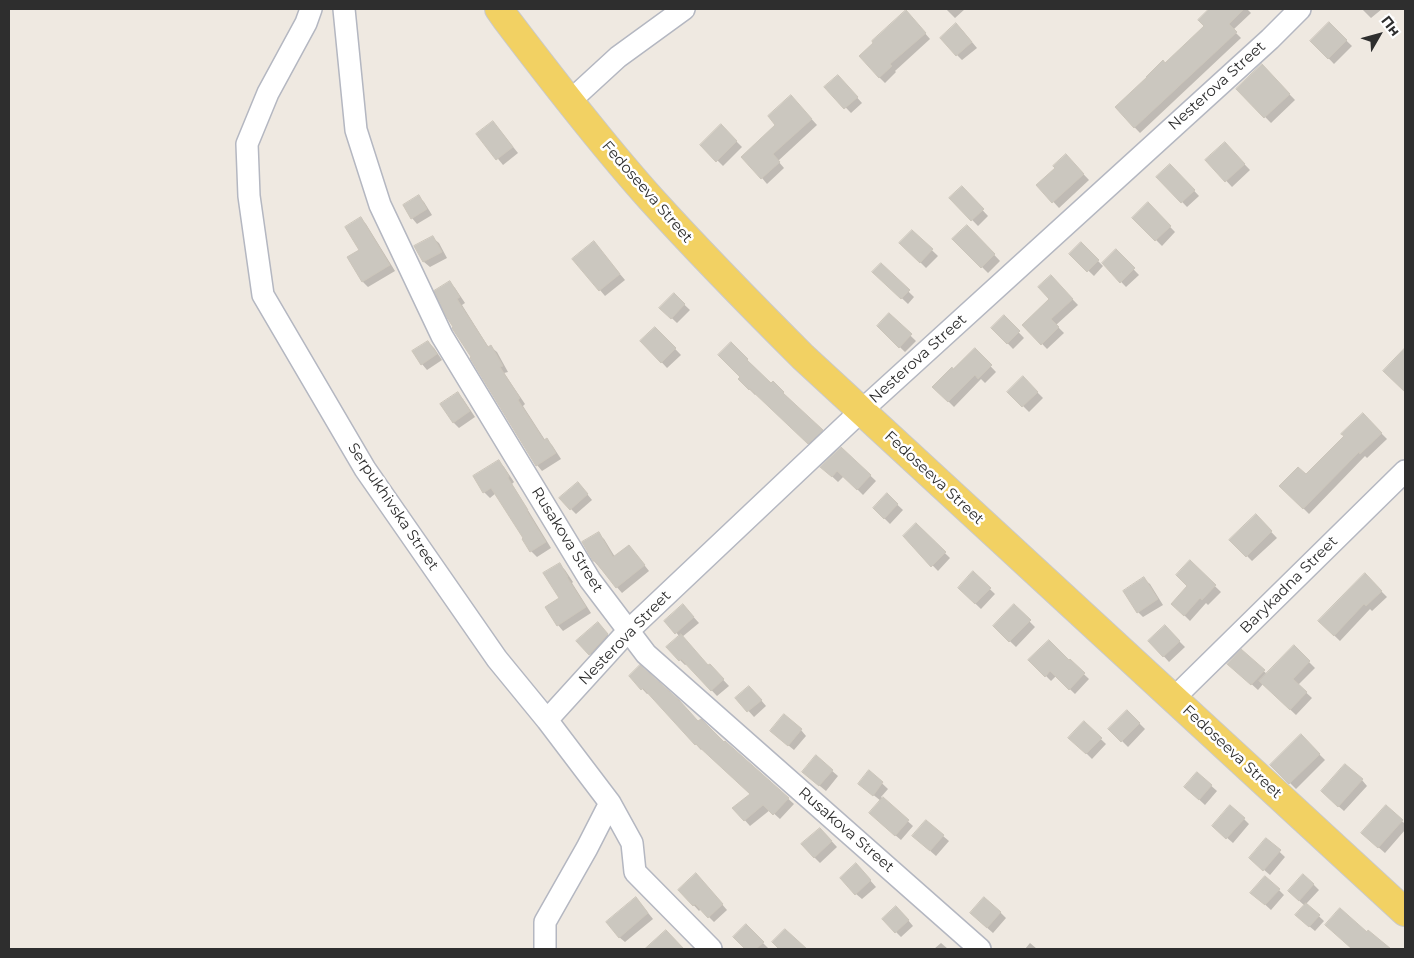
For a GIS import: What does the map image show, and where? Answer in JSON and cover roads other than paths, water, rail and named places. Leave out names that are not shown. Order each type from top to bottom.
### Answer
[{"type":"main road","name":"Fedoseeva Street","points":[[499,9],[569,102],[650,198],[729,283],[803,357],[1405,912]]},
{"type":"street","name":"Serpukhivska Street","points":[[311,9],[268,93],[248,144],[249,196],[263,295],[365,469],[497,659],[547,720],[610,803],[632,843],[636,872],[711,949]]},
{"type":"street","name":"Rusakova Street","points":[[344,9],[356,130],[380,205],[442,336],[590,580],[646,654],[980,949]]},
{"type":"street","points":[[569,102],[618,57],[684,9]]},
{"type":"street","name":"Nesterova Street","points":[[547,720],[628,631],[861,411],[1270,39],[1300,9]]},
{"type":"street","name":"Barykadna Street","points":[[1174,698],[1405,471]]},
{"type":"street","points":[[545,949],[545,922],[610,803]]}]
